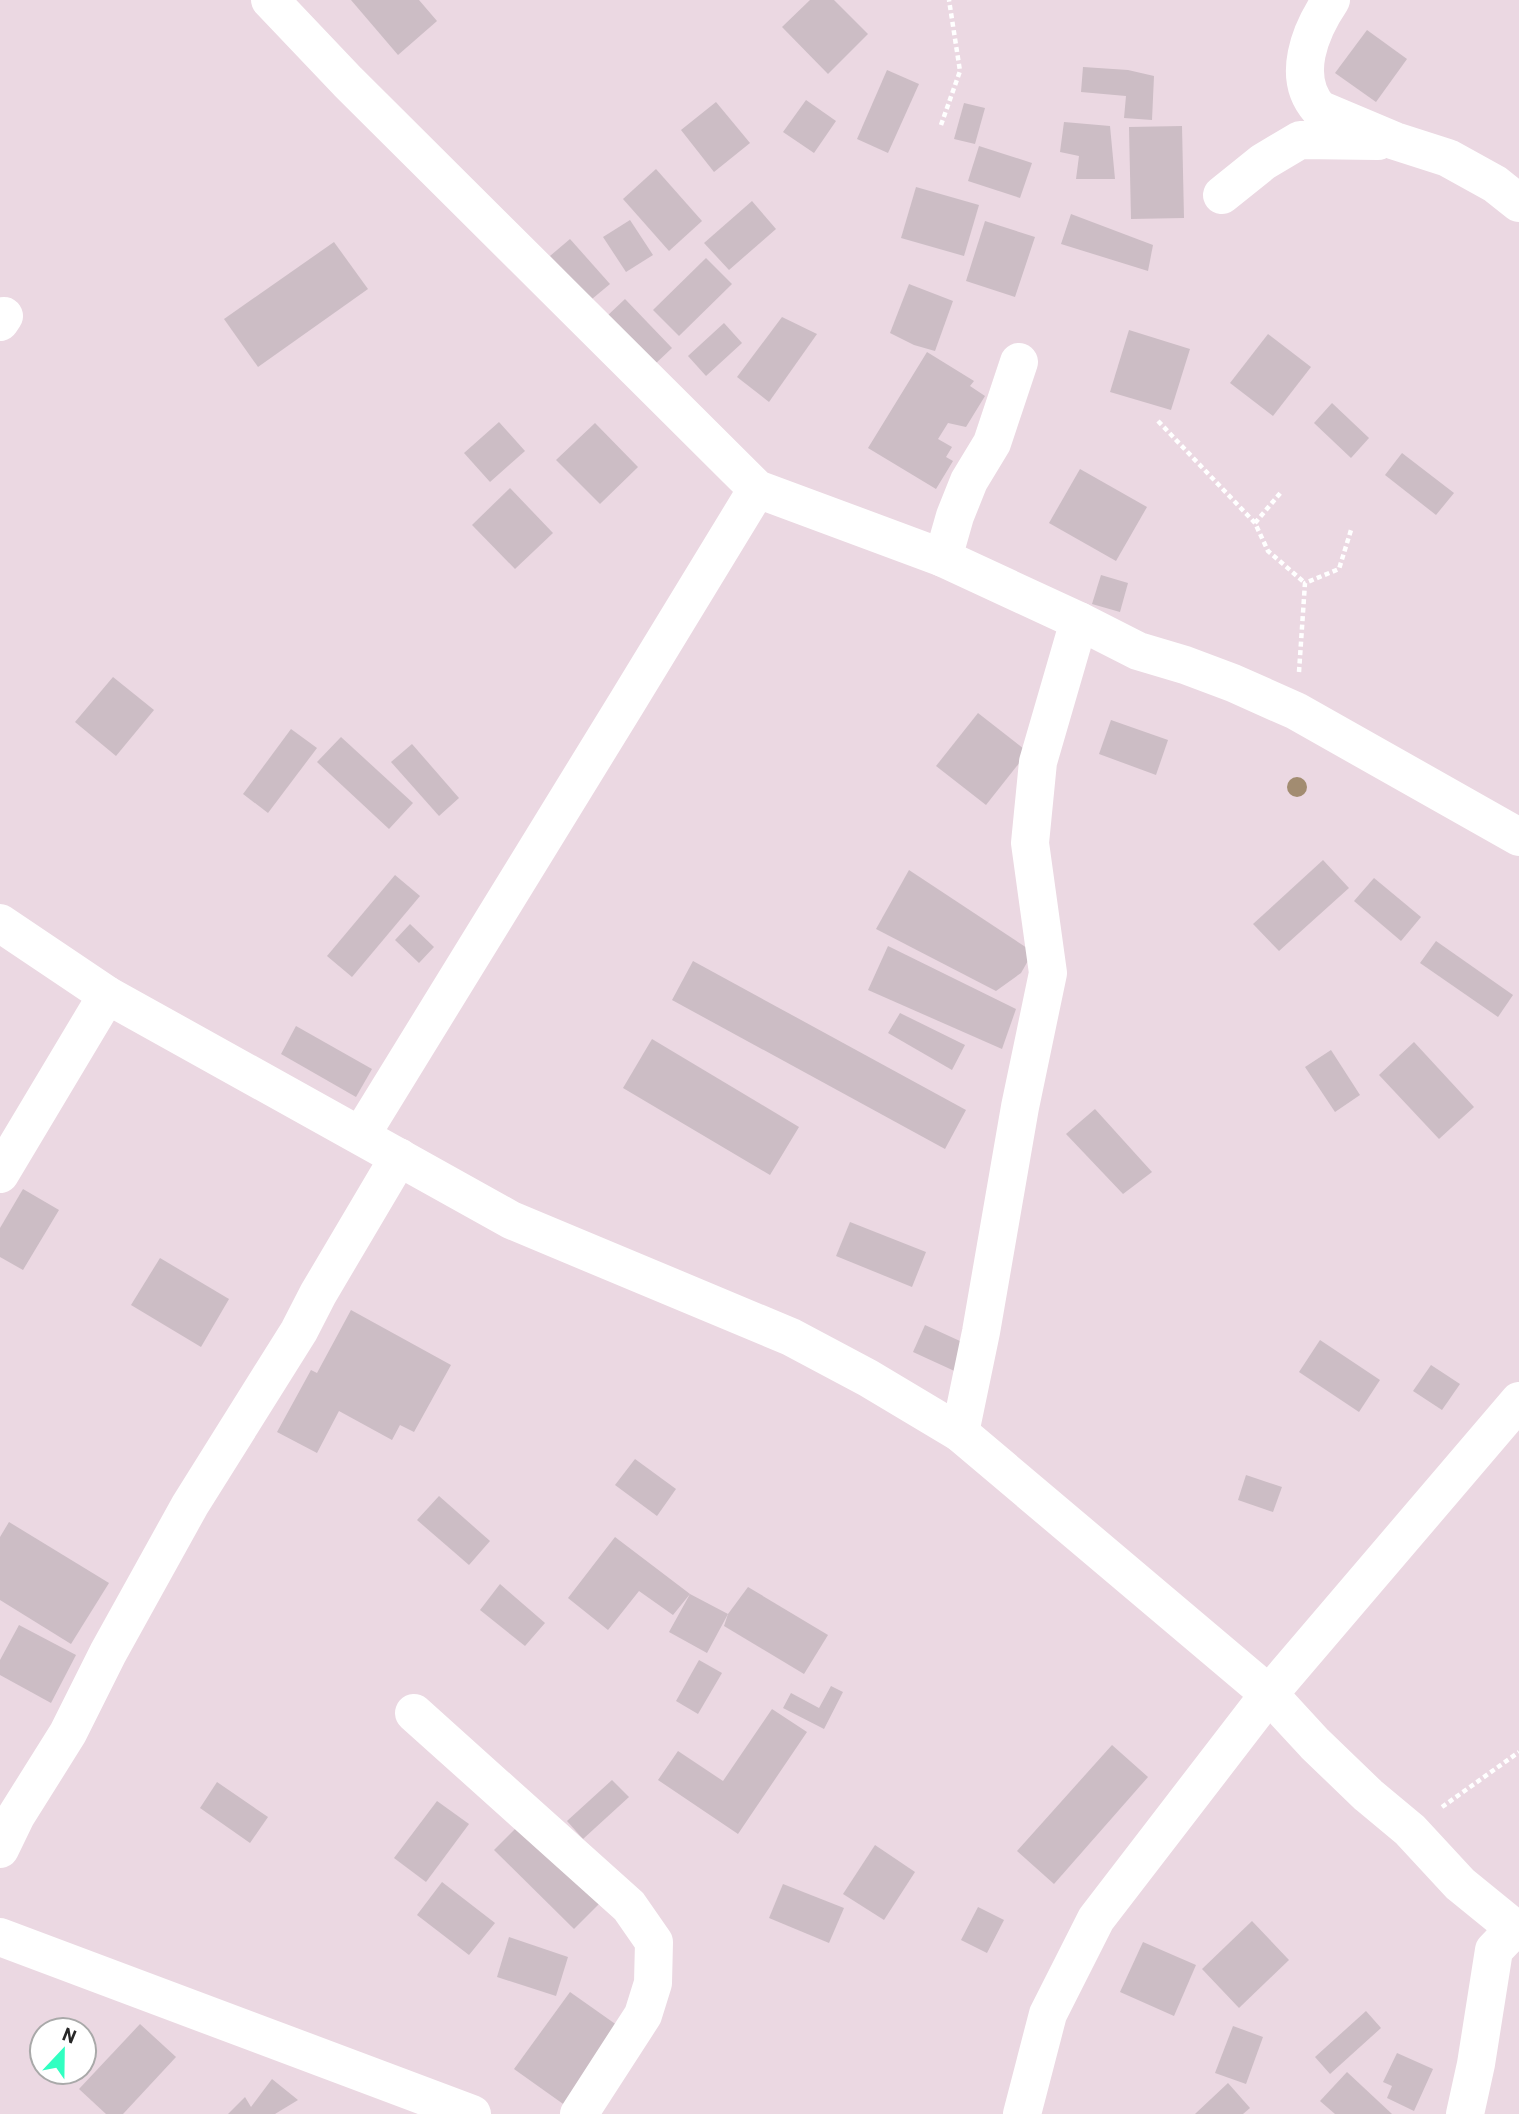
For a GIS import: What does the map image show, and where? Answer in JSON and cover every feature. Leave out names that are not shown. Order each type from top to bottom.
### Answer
[{"type":"street","points":[[270,0],[358,92],[757,489],[943,558],[1138,651],[1233,683],[1296,711],[1519,837]]},
{"type":"street","points":[[1222,195],[1310,124],[1312,100],[1304,80],[1307,50],[1317,23],[1331,0]]},
{"type":"street","points":[[1310,124],[1395,141],[1448,158],[1495,184],[1519,202]]},
{"type":"street","points":[[943,558],[969,481],[992,443],[1019,362]]},
{"type":"street","points":[[360,1135],[757,489]]},
{"type":"street","points":[[960,1433],[981,1332],[1020,1107],[1048,973],[1030,843],[1038,762],[1079,621]]},
{"type":"street","points":[[0,923],[107,995],[511,1220],[791,1336],[960,1433],[1269,1694],[1315,1744],[1368,1795],[1410,1830],[1460,1884],[1517,1930],[1494,1950],[1476,2064],[1465,2114]]},
{"type":"street","points":[[0,1174],[107,995]]},
{"type":"street","points":[[0,1849],[16,1816],[68,1732],[108,1653],[190,1505],[299,1331],[399,1157]]},
{"type":"street","points":[[1022,2114],[1048,2014],[1096,1919],[1269,1694],[1519,1401]]},
{"type":"street","points":[[414,1713],[629,1906],[654,1942],[653,1983],[643,2015],[579,2114]]},
{"type":"street","points":[[0,1937],[472,2114]]},
{"type":"path","points":[[941,125],[960,71],[949,0]]},
{"type":"path","points":[[1158,421],[1255,523],[1268,551],[1305,583]]},
{"type":"path","points":[[1255,523],[1282,491]]},
{"type":"path","points":[[1305,583],[1339,569],[1351,530]]},
{"type":"path","points":[[1296,711],[1305,583]]},
{"type":"path","points":[[1410,1830],[1519,1752]]},
{"type":"building","points":[[351,0],[419,0],[437,21],[398,55]]},
{"type":"building","points":[[810,0],[834,0],[868,34],[828,74],[782,27]]},
{"type":"building","points":[[1367,30],[1407,59],[1376,102],[1335,73]]},
{"type":"building","points":[[1083,67],[1128,70],[1154,76],[1152,120],[1124,118],[1126,96],[1081,92]]},
{"type":"building","points":[[887,70],[919,84],[888,153],[857,139]]},
{"type":"building","points":[[806,100],[836,121],[814,153],[783,132]]},
{"type":"building","points":[[716,102],[750,143],[714,172],[681,130]]},
{"type":"building","points":[[964,103],[985,108],[975,144],[954,139]]},
{"type":"building","points":[[1064,122],[1110,126],[1115,179],[1076,179],[1079,156],[1060,152]]},
{"type":"building","points":[[1182,126],[1184,218],[1131,219],[1129,127]]},
{"type":"building","points":[[979,146],[1032,163],[1020,198],[968,181]]},
{"type":"building","points":[[656,169],[702,221],[669,251],[623,199]]},
{"type":"building","points":[[916,187],[979,205],[964,256],[901,238]]},
{"type":"building","points":[[752,201],[776,229],[729,270],[704,243]]},
{"type":"building","points":[[1071,214],[1153,245],[1148,271],[1061,244]]},
{"type":"building","points":[[630,220],[653,255],[626,272],[603,237]]},
{"type":"building","points":[[985,221],[1035,237],[1015,297],[966,281]]},
{"type":"building","points":[[570,239],[610,284],[592,299],[550,256]]},
{"type":"building","points":[[334,242],[368,289],[258,367],[224,319]]},
{"type":"building","points":[[706,258],[732,284],[679,336],[653,310]]},
{"type":"building","points":[[909,284],[953,301],[935,351],[914,345],[890,333]]},
{"type":"building","points":[[625,299],[672,348],[653,366],[606,317]]},
{"type":"building","points":[[782,317],[817,334],[769,402],[737,377]]},
{"type":"building","points":[[724,323],[742,343],[706,376],[688,356]]},
{"type":"building","points":[[1129,330],[1190,349],[1171,410],[1110,392]]},
{"type":"building","points":[[1268,334],[1311,367],[1273,416],[1230,383]]},
{"type":"building","points":[[927,352],[974,381],[970,386],[985,396],[966,427],[948,423],[938,439],[952,447],[946,457],[953,461],[936,489],[868,448]]},
{"type":"building","points":[[1332,403],[1369,438],[1351,458],[1314,423]]},
{"type":"building","points":[[499,422],[525,451],[490,482],[464,453]]},
{"type":"building","points":[[595,423],[638,467],[600,504],[556,460]]},
{"type":"building","points":[[1402,453],[1454,493],[1436,515],[1385,475]]},
{"type":"building","points":[[1080,469],[1147,507],[1116,561],[1049,523]]},
{"type":"building","points":[[510,488],[553,533],[515,569],[472,525]]},
{"type":"building","points":[[1101,575],[1128,583],[1120,612],[1092,604]]},
{"type":"building","points":[[113,677],[154,710],[116,756],[75,722]]},
{"type":"building","points":[[978,713],[1028,752],[986,805],[936,766]]},
{"type":"building","points":[[1111,720],[1168,740],[1156,775],[1099,754]]},
{"type":"building","points":[[291,729],[317,748],[268,813],[243,794]]},
{"type":"building","points":[[341,737],[413,803],[389,829],[317,762]]},
{"type":"building","points":[[412,744],[459,798],[439,816],[391,762]]},
{"type":"building","points":[[1323,860],[1349,888],[1279,951],[1253,924]]},
{"type":"building","points":[[909,870],[1033,952],[1021,973],[996,991],[876,929]]},
{"type":"building","points":[[395,875],[420,896],[352,977],[327,956]]},
{"type":"building","points":[[1374,878],[1421,917],[1401,941],[1354,901]]},
{"type":"building","points":[[410,924],[434,947],[419,963],[395,940]]},
{"type":"building","points":[[1436,941],[1513,995],[1498,1017],[1420,963]]},
{"type":"building","points":[[888,946],[1016,1009],[1002,1049],[868,990]]},
{"type":"building","points":[[693,961],[966,1110],[945,1149],[672,1000]]},
{"type":"building","points":[[900,1013],[965,1045],[952,1070],[888,1033]]},
{"type":"building","points":[[296,1026],[372,1069],[356,1097],[281,1054]]},
{"type":"building","points":[[652,1039],[799,1127],[770,1175],[623,1088]]},
{"type":"building","points":[[1414,1042],[1474,1107],[1439,1139],[1379,1075]]},
{"type":"building","points":[[1331,1050],[1360,1095],[1335,1112],[1305,1067]]},
{"type":"building","points":[[1095,1109],[1152,1172],[1123,1194],[1066,1134]]},
{"type":"building","points":[[23,1189],[59,1210],[23,1270],[0,1257],[0,1228]]},
{"type":"building","points":[[850,1222],[926,1252],[912,1287],[836,1256]]},
{"type":"building","points":[[160,1258],[229,1299],[201,1347],[131,1305]]},
{"type":"building","points":[[351,1310],[451,1365],[414,1432],[400,1425],[392,1440],[339,1411],[317,1453],[277,1432],[311,1370],[317,1373]]},
{"type":"building","points":[[925,1325],[973,1347],[961,1374],[913,1352]]},
{"type":"building","points":[[1320,1340],[1380,1380],[1359,1412],[1299,1372]]},
{"type":"building","points":[[1431,1365],[1460,1384],[1442,1410],[1413,1391]]},
{"type":"building","points":[[635,1459],[676,1489],[657,1516],[615,1485]]},
{"type":"building","points":[[1246,1475],[1282,1487],[1273,1512],[1238,1500]]},
{"type":"building","points":[[439,1496],[490,1541],[469,1565],[417,1520]]},
{"type":"building","points":[[9,1522],[109,1583],[71,1644],[0,1600],[0,1537]]},
{"type":"building","points":[[615,1537],[690,1594],[673,1615],[639,1591],[608,1630],[568,1598]]},
{"type":"building","points":[[500,1584],[545,1623],[525,1646],[480,1610]]},
{"type":"building","points":[[748,1587],[828,1635],[804,1674],[724,1626],[728,1614]]},
{"type":"building","points":[[690,1594],[728,1614],[707,1653],[669,1632]]},
{"type":"building","points":[[19,1625],[76,1655],[51,1703],[0,1675],[0,1660]]},
{"type":"building","points":[[699,1660],[722,1673],[698,1714],[676,1701]]},
{"type":"building","points":[[831,1686],[843,1692],[824,1729],[783,1708],[791,1693],[819,1708]]},
{"type":"building","points":[[772,1709],[807,1732],[738,1834],[658,1780],[678,1751],[723,1781]]},
{"type":"building","points":[[1112,1745],[1148,1777],[1054,1884],[1017,1851]]},
{"type":"building","points":[[612,1780],[629,1797],[583,1839],[567,1821]]},
{"type":"building","points":[[217,1782],[268,1817],[250,1843],[200,1808]]},
{"type":"building","points":[[437,1801],[469,1824],[426,1882],[394,1858]]},
{"type":"building","points":[[521,1823],[601,1902],[574,1929],[494,1850]]},
{"type":"building","points":[[875,1845],[915,1872],[884,1920],[843,1894]]},
{"type":"building","points":[[442,1882],[495,1923],[469,1955],[417,1915]]},
{"type":"building","points":[[783,1884],[844,1908],[829,1943],[769,1918]]},
{"type":"building","points":[[978,1907],[1004,1920],[987,1953],[961,1940]]},
{"type":"building","points":[[1252,1921],[1289,1960],[1239,2008],[1202,1969]]},
{"type":"building","points":[[509,1937],[568,1957],[556,1996],[497,1977]]},
{"type":"building","points":[[1143,1942],[1196,1965],[1174,2016],[1120,1992]]},
{"type":"building","points":[[570,1992],[621,2028],[566,2106],[514,2069]]},
{"type":"building","points":[[1366,2011],[1381,2028],[1330,2074],[1315,2057]]},
{"type":"building","points":[[140,2024],[176,2057],[123,2114],[106,2114],[79,2089],[82,2086],[98,2086],[98,2069]]},
{"type":"building","points":[[1233,2026],[1263,2037],[1246,2084],[1215,2073]]},
{"type":"building","points":[[1397,2053],[1433,2069],[1414,2111],[1387,2098],[1392,2086],[1383,2082]]},
{"type":"building","points":[[1347,2072],[1392,2114],[1335,2114],[1320,2101]]},
{"type":"building","points":[[272,2079],[298,2100],[275,2114],[228,2114],[245,2097],[251,2107]]},
{"type":"building","points":[[1228,2083],[1250,2108],[1243,2114],[1195,2114]]}]
